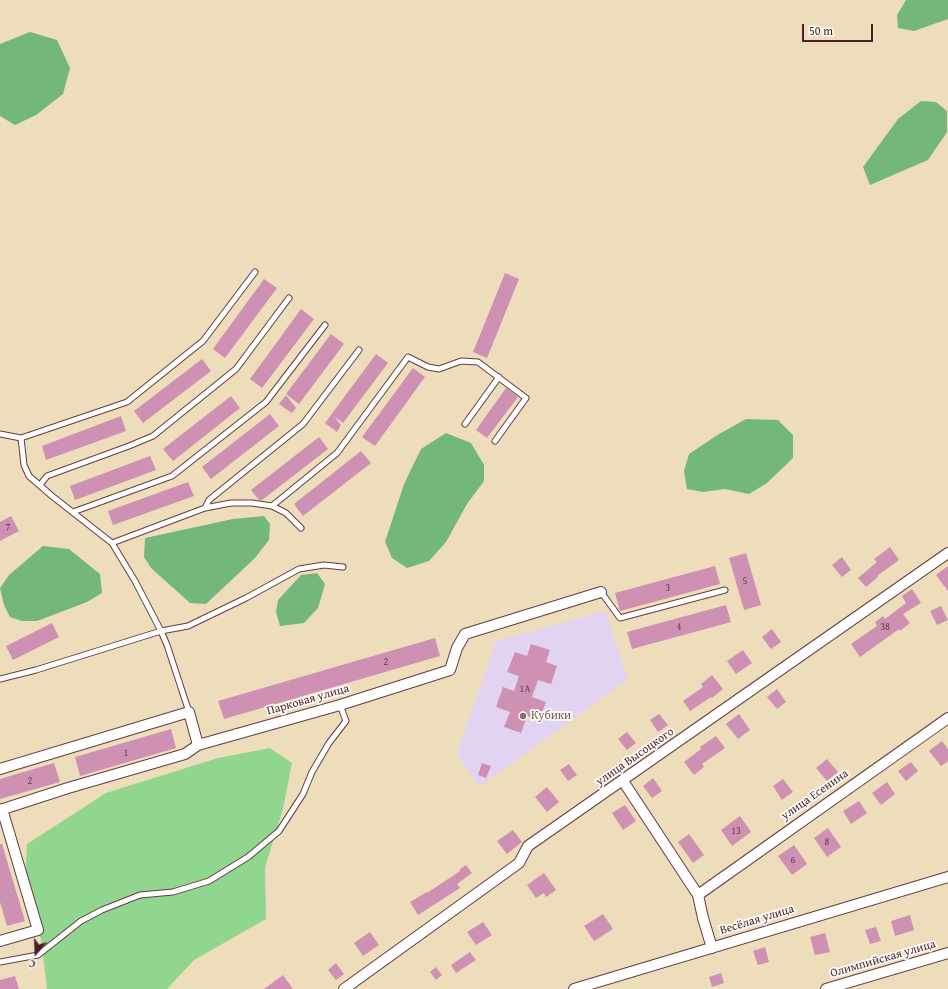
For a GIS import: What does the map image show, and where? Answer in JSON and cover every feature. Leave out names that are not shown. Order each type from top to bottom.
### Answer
[{"type":"street","name":"улица Высоцкого","points":[[344,989],[519,863],[528,846],[948,553]]},
{"type":"street","name":"Парковая улица","points":[[1,810],[68,788],[185,754],[198,745],[340,705],[450,670],[457,648],[465,634],[601,592]]},
{"type":"street","points":[[0,769],[188,712],[198,745]]},
{"type":"street","name":"улица Есенина","points":[[698,895],[948,718]]},
{"type":"street","points":[[623,781],[698,895],[712,948]]},
{"type":"street","points":[[0,941],[38,930],[1,810]]},
{"type":"street","name":"Весёлая улица","points":[[574,989],[948,877]]},
{"type":"street","name":"Олимпийская улица","points":[[826,989],[948,953]]},
{"type":"lane","points":[[0,434],[21,438],[127,402],[202,341],[255,272]]},
{"type":"lane","points":[[40,485],[47,476],[153,436],[236,369],[289,298]]},
{"type":"lane","points":[[73,512],[172,476],[266,402],[325,325]]},
{"type":"lane","points":[[205,508],[209,500],[303,424],[359,350]]},
{"type":"lane","points":[[272,506],[337,454],[408,358],[428,367],[438,369],[461,361],[478,362],[526,398],[495,441]]},
{"type":"lane","points":[[465,424],[499,377]]},
{"type":"lane","points":[[21,438],[24,465],[29,476],[112,543],[135,581],[161,631],[167,645],[188,712]]},
{"type":"lane","points":[[112,543],[205,508],[231,503],[252,503],[272,506],[286,513],[301,528]]},
{"type":"lane","points":[[0,679],[36,670],[161,631],[188,626],[299,570],[324,565],[343,567]]},
{"type":"lane","points":[[601,592],[620,618],[725,590]]},
{"type":"lane","points":[[0,962],[38,955],[81,921],[102,910],[140,895],[173,892],[209,881],[248,857],[279,831],[303,794],[312,772],[328,743],[346,721],[340,705]]},
{"type":"shaded area","name":"Кубики","points":[[605,611],[628,679],[479,787],[457,754],[496,641]]},
{"type":"green space","points":[[906,0],[948,0],[948,19],[914,31],[898,28],[897,15]]},
{"type":"green space","points":[[30,32],[57,40],[70,68],[63,94],[36,115],[15,125],[0,116],[0,44]]},
{"type":"green space","points":[[921,101],[936,102],[947,111],[947,132],[928,160],[870,185],[863,167],[898,119]]},
{"type":"green space","points":[[746,419],[778,420],[793,435],[793,458],[767,483],[749,494],[725,489],[703,492],[687,489],[684,471],[689,454],[719,434]]},
{"type":"green space","points":[[446,433],[471,443],[484,465],[484,481],[467,504],[446,542],[429,561],[407,568],[392,558],[385,542],[404,484],[421,449]]},
{"type":"green space","points":[[264,516],[270,524],[269,540],[255,558],[206,604],[190,603],[151,568],[144,557],[145,538],[233,519]]},
{"type":"green space","points":[[43,546],[69,549],[100,574],[102,593],[87,602],[37,621],[22,621],[10,617],[4,605],[0,588],[9,575]]},
{"type":"green space","points":[[317,573],[325,584],[318,608],[304,623],[280,626],[276,612],[278,600],[301,575]]},
{"type":"green space","points":[[270,748],[292,763],[283,809],[265,867],[266,919],[194,960],[167,989],[47,989],[41,939],[24,902],[27,844],[106,793],[218,758]]},
{"type":"building","points":[[505,273],[519,279],[487,358],[473,352]]},
{"type":"building","points":[[264,279],[277,288],[225,358],[213,349]]},
{"type":"building","points":[[301,309],[314,319],[262,388],[250,379]]},
{"type":"building","points":[[331,334],[344,344],[299,404],[286,394]]},
{"type":"building","points":[[376,354],[388,363],[343,423],[334,416],[341,425],[337,432],[325,423]]},
{"type":"building","points":[[202,359],[211,371],[143,423],[134,411]]},
{"type":"building","points":[[413,368],[425,377],[375,446],[362,437]]},
{"type":"building","points":[[506,388],[518,397],[487,438],[476,430]]},
{"type":"building","points":[[286,395],[296,408],[292,413],[279,404]]},
{"type":"building","points":[[231,396],[240,408],[173,461],[163,449]]},
{"type":"building","points":[[270,414],[279,426],[211,479],[202,467]]},
{"type":"building","points":[[121,416],[126,431],[46,460],[42,446]]},
{"type":"building","points":[[319,437],[328,449],[262,500],[259,500],[251,490]]},
{"type":"building","points":[[361,451],[371,463],[303,516],[294,504]]},
{"type":"building","points":[[150,456],[156,470],[75,500],[70,486]]},
{"type":"building","points":[[188,482],[194,496],[113,525],[108,511]]},
{"type":"building","points":[[11,516],[19,531],[0,541],[0,522]]},
{"type":"building","points":[[890,547],[899,560],[877,576],[878,577],[866,587],[858,578],[877,562],[874,559]]},
{"type":"building","points":[[746,553],[761,605],[744,610],[729,558]]},
{"type":"building","points":[[842,557],[851,570],[842,577],[832,565]]},
{"type":"building","points":[[715,566],[720,584],[620,611],[615,593]]},
{"type":"building","points":[[948,566],[948,591],[936,575]]},
{"type":"building","points":[[912,589],[921,603],[903,614],[910,623],[900,631],[899,629],[860,657],[851,644],[877,626],[875,622],[883,616],[885,619],[906,603],[902,596]]},
{"type":"building","points":[[726,605],[731,622],[632,649],[627,632]]},
{"type":"building","points":[[941,606],[948,620],[937,625],[930,611]]},
{"type":"building","points":[[52,623],[59,637],[13,660],[6,646]]},
{"type":"building","points":[[772,629],[781,642],[771,649],[762,637]]},
{"type":"building","points":[[435,638],[440,656],[224,719],[218,701]]},
{"type":"building","points":[[531,644],[550,650],[546,662],[557,666],[551,684],[538,680],[532,697],[546,702],[539,720],[527,716],[521,733],[504,727],[510,712],[496,707],[503,687],[514,691],[519,676],[507,672],[515,652],[527,656]]},
{"type":"building","points":[[743,650],[752,663],[736,674],[727,661]]},
{"type":"building","points":[[712,675],[723,689],[712,698],[711,697],[690,711],[683,701],[703,687],[701,684]]},
{"type":"building","points":[[777,689],[786,702],[777,709],[767,697]]},
{"type":"building","points":[[659,714],[668,725],[658,732],[650,720]]},
{"type":"building","points":[[739,714],[750,730],[738,739],[726,724]]},
{"type":"building","points":[[171,729],[176,748],[80,776],[75,757]]},
{"type":"building","points":[[627,732],[636,743],[627,750],[618,739]]},
{"type":"building","points":[[716,736],[725,748],[702,764],[704,767],[694,775],[684,762],[701,749],[700,747]]},
{"type":"building","points":[[942,741],[948,749],[948,761],[941,766],[929,751]]},
{"type":"building","points":[[827,759],[838,772],[827,781],[816,768]]},
{"type":"building","points":[[911,762],[918,771],[906,781],[898,771]]},
{"type":"building","points":[[54,763],[60,782],[0,799],[0,779]]},
{"type":"building","points":[[482,763],[491,766],[486,778],[478,775]]},
{"type":"building","points":[[569,764],[577,775],[568,781],[560,770]]},
{"type":"building","points":[[653,778],[662,791],[652,798],[643,786]]},
{"type":"building","points":[[783,779],[793,792],[782,800],[773,786]]},
{"type":"building","points":[[887,782],[895,794],[881,805],[872,793]]},
{"type":"building","points":[[547,787],[559,802],[547,812],[535,797]]},
{"type":"building","points":[[859,801],[867,813],[851,824],[843,811]]},
{"type":"building","points":[[625,805],[636,821],[623,830],[612,813]]},
{"type":"building","points":[[740,816],[751,832],[732,846],[721,830]]},
{"type":"building","points":[[828,828],[841,847],[827,857],[814,838]]},
{"type":"building","points":[[513,830],[522,842],[507,854],[497,841]]},
{"type":"building","points":[[689,834],[704,855],[693,863],[678,842]]},
{"type":"building","points":[[0,844],[2,844],[25,921],[7,926],[0,902]]},
{"type":"building","points":[[794,845],[807,864],[792,875],[778,856]]},
{"type":"building","points":[[466,865],[472,873],[457,884],[460,888],[418,915],[410,902],[427,893],[460,871],[459,870]]},
{"type":"building","points":[[544,873],[556,890],[546,897],[544,893],[536,898],[527,885]]},
{"type":"building","points":[[603,914],[613,929],[594,941],[584,926]]},
{"type":"building","points":[[910,915],[914,930],[895,936],[891,921]]},
{"type":"building","points":[[483,922],[492,935],[476,945],[467,932]]},
{"type":"building","points":[[876,927],[881,941],[870,944],[865,930]]},
{"type":"building","points":[[370,932],[379,945],[363,956],[354,943]]},
{"type":"building","points":[[825,933],[830,952],[815,955],[810,937]]},
{"type":"building","points":[[765,947],[769,962],[758,965],[753,951]]},
{"type":"building","points":[[470,952],[476,960],[456,973],[451,965]]},
{"type":"building","points":[[336,963],[344,974],[336,980],[328,970]]},
{"type":"building","points":[[436,967],[442,975],[436,980],[430,972]]},
{"type":"building","points":[[721,973],[724,983],[712,987],[709,977]]},
{"type":"building","points":[[283,975],[293,989],[264,989]]},
{"type":"building","points":[[15,976],[19,989],[0,989],[0,980]]},
{"type":"place","name":"Кубики","points":[[523,716]]}]
